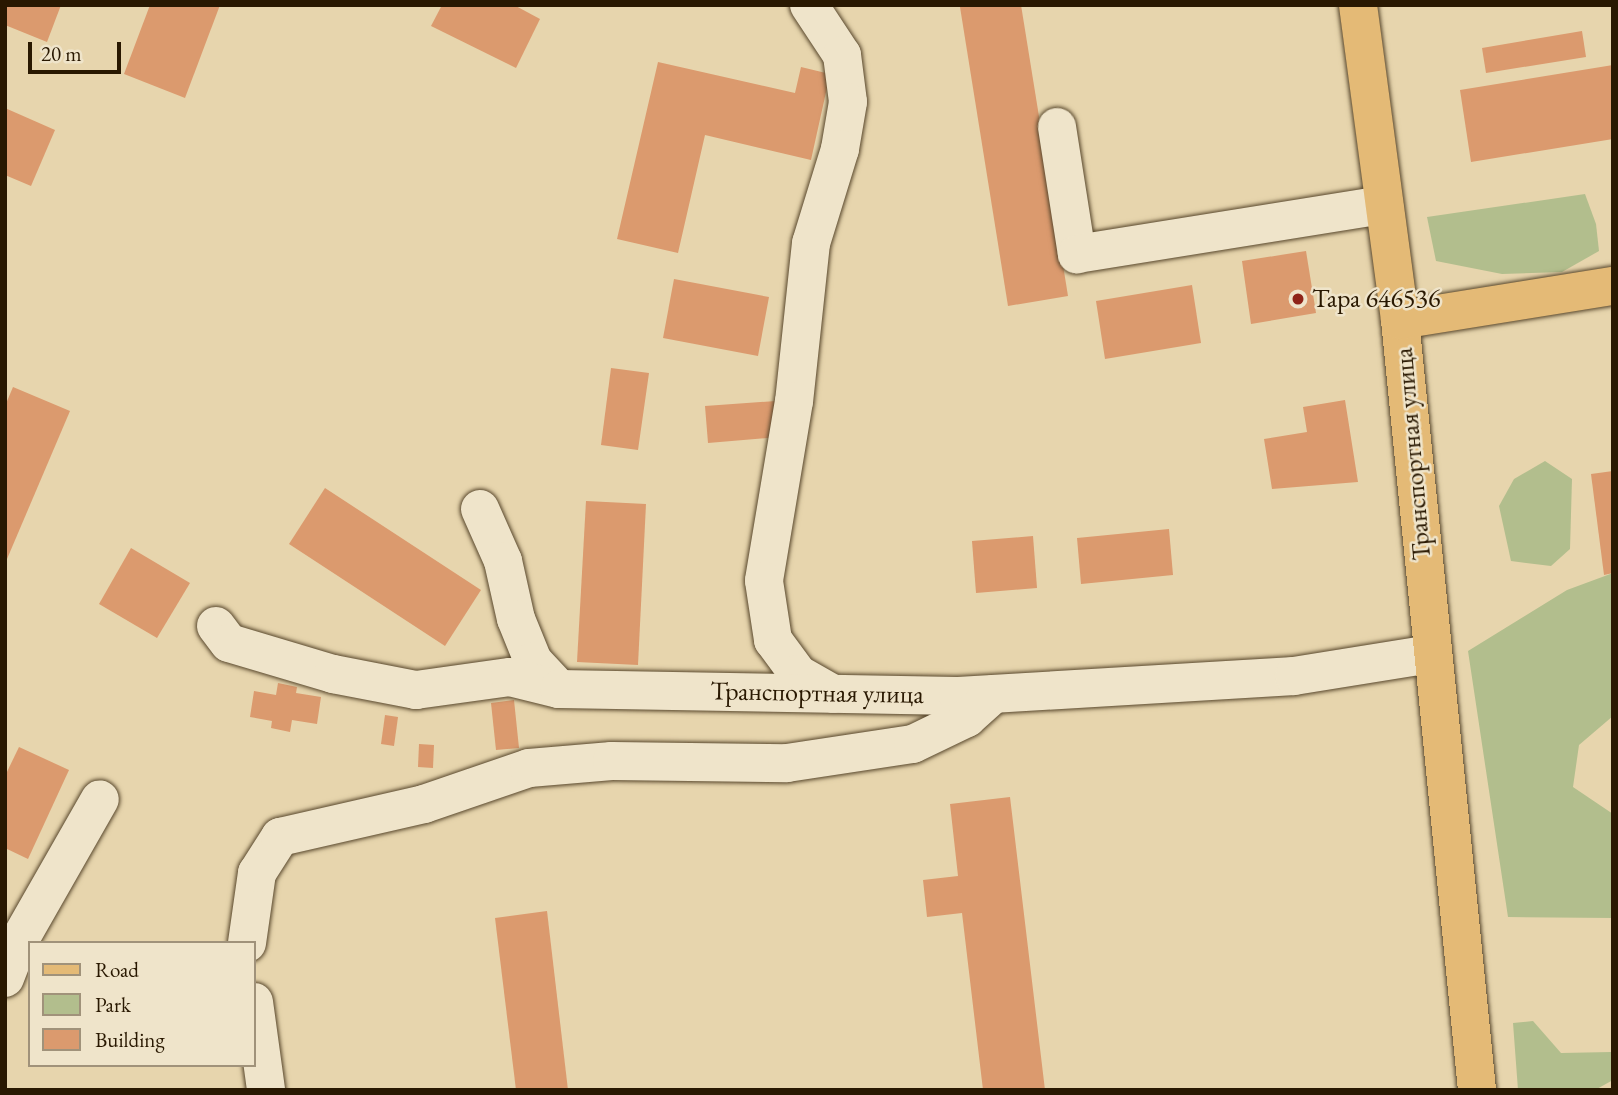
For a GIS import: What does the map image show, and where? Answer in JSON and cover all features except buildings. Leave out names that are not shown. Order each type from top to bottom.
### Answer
[{"type":"main road","name":"Транспортная улица","points":[[1358,5],[1400,320],[1477,1090]]},
{"type":"main road","points":[[1400,320],[1613,286]]},
{"type":"street","points":[[809,5],[842,55],[848,102],[840,149],[811,243],[794,401],[764,581],[773,640],[797,674],[833,694]]},
{"type":"street","points":[[1057,127],[1077,254],[1384,205]]},
{"type":"street","points":[[480,509],[492,528],[516,619],[533,661],[559,689]]},
{"type":"street","name":"Транспортная улица","points":[[216,625],[229,643],[332,674],[416,690],[510,677],[559,689],[994,694],[1294,676],[1432,654]]},
{"type":"street","points":[[247,941],[257,873],[280,837],[424,804],[529,768],[612,761],[787,763],[913,744],[967,718],[994,694]]},
{"type":"street","points":[[5,978],[19,941],[100,799]]},
{"type":"street","points":[[256,1017],[266,1090]]},
{"type":"green space","points":[[1585,194],[1596,224],[1599,251],[1562,272],[1502,274],[1436,261],[1427,217]]},
{"type":"green space","points":[[1545,461],[1572,479],[1570,549],[1551,566],[1511,561],[1499,506],[1514,479]]},
{"type":"green space","points":[[1613,573],[1613,716],[1579,745],[1573,787],[1613,814],[1613,918],[1508,917],[1468,651],[1567,590]]},
{"type":"green space","points":[[1533,1021],[1561,1053],[1611,1052],[1613,1080],[1595,1090],[1518,1090],[1513,1023]]},
{"type":"place","name":"Тара 646536","points":[[1298,299]]}]
